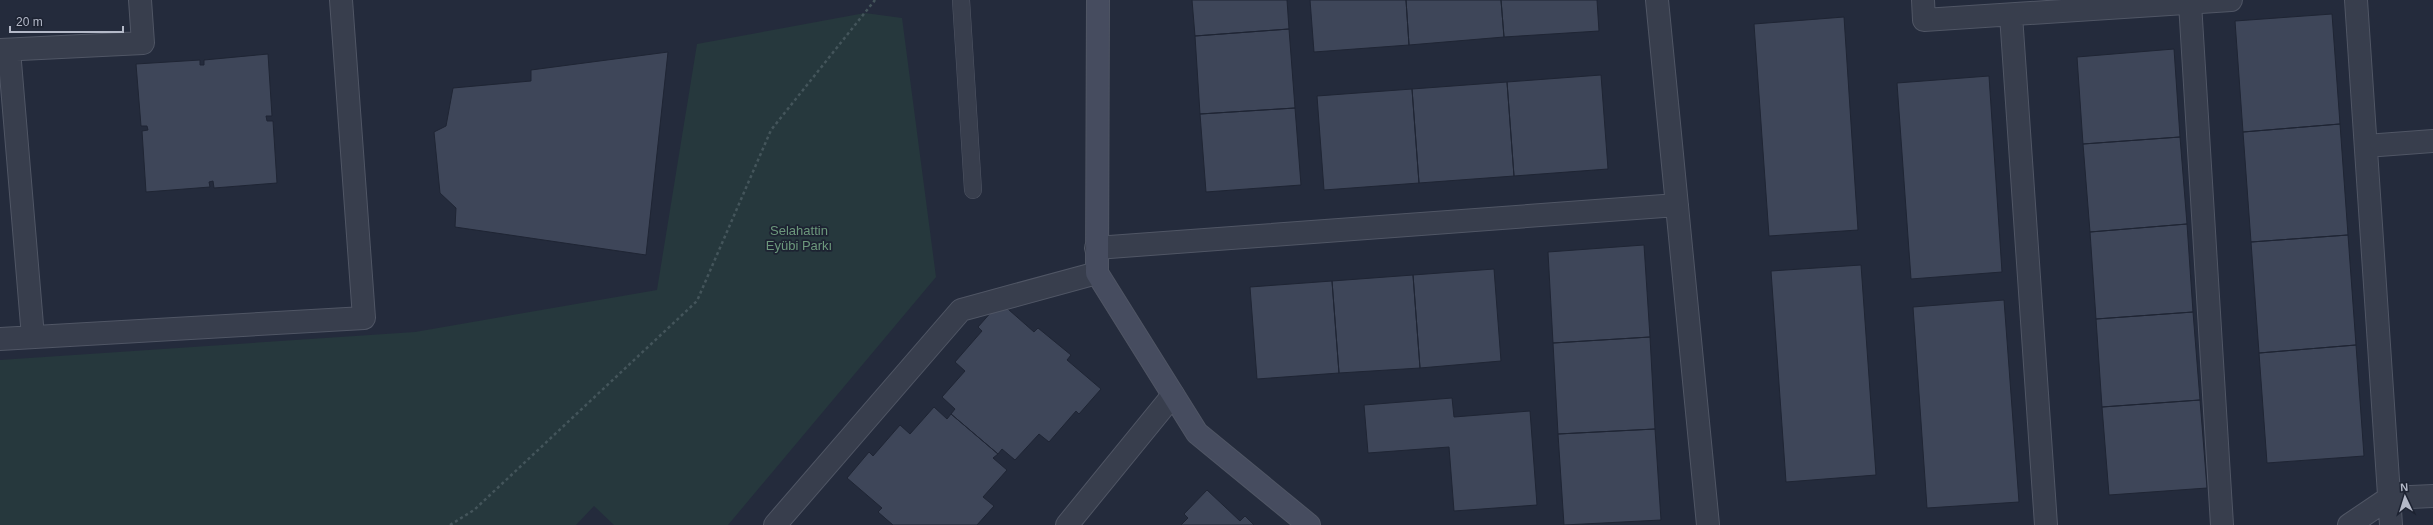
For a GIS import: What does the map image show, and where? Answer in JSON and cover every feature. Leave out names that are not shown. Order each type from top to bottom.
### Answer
[{"type":"street","points":[[33,337],[4,50],[143,43],[140,0]]},
{"type":"street","points":[[0,339],[364,318],[341,0]]},
{"type":"street","points":[[1098,0],[1096,273],[1197,433],[1310,525]]},
{"type":"street","points":[[1657,0],[1708,525]]},
{"type":"street","points":[[1923,0],[1924,20],[2231,0]]},
{"type":"street","points":[[2356,0],[2391,525]]},
{"type":"street","points":[[2190,3],[2222,525]]},
{"type":"street","points":[[2011,15],[2046,525]]},
{"type":"street","points":[[2366,146],[2433,141]]},
{"type":"street","points":[[1096,248],[1677,205]]},
{"type":"street","points":[[775,525],[961,310],[1096,273]]},
{"type":"street","points":[[1067,525],[1173,395]]},
{"type":"street","points":[[2349,525],[2389,498],[2433,496]]},
{"type":"lane","points":[[961,0],[973,190]]},
{"type":"path","points":[[450,525],[474,510],[697,301],[770,130],[875,0]]},
{"type":"green space","name":"Selahattin Eyübi Parkı","points":[[865,13],[902,18],[936,277],[728,525],[614,525],[594,506],[576,525],[0,525],[0,360],[415,332],[657,290],[697,44]]},
{"type":"building","points":[[1192,0],[1287,0],[1289,29],[1195,36]]},
{"type":"building","points":[[1310,0],[1406,0],[1409,45],[1314,52]]},
{"type":"building","points":[[1406,0],[1501,0],[1504,37],[1409,45]]},
{"type":"building","points":[[1501,0],[1597,0],[1599,31],[1504,37]]},
{"type":"building","points":[[2332,14],[2340,124],[2243,132],[2235,21]]},
{"type":"building","points":[[1844,17],[1858,230],[1769,236],[1754,24]]},
{"type":"building","points":[[1289,29],[1295,108],[1200,114],[1195,36]]},
{"type":"building","points":[[2174,49],[2180,137],[2083,144],[2077,57]]},
{"type":"building","points":[[668,52],[646,255],[455,227],[456,208],[440,193],[434,132],[446,126],[453,88],[531,81],[531,70]]},
{"type":"building","points":[[268,54],[272,116],[266,116],[267,121],[273,121],[277,183],[214,188],[213,181],[209,182],[210,187],[146,192],[142,131],[148,130],[147,126],[141,126],[136,64],[200,60],[200,65],[204,65],[204,60]]},
{"type":"building","points":[[1601,75],[1608,169],[1514,176],[1507,82]]},
{"type":"building","points":[[1989,76],[2002,272],[1911,279],[1897,83]]},
{"type":"building","points":[[1507,82],[1514,176],[1419,183],[1412,89]]},
{"type":"building","points":[[1412,89],[1419,183],[1324,190],[1317,96]]},
{"type":"building","points":[[1295,108],[1301,185],[1206,192],[1200,114]]},
{"type":"building","points":[[2340,124],[2348,235],[2251,242],[2243,132]]},
{"type":"building","points":[[2180,137],[2187,224],[2090,232],[2083,144]]},
{"type":"building","points":[[2187,224],[2193,312],[2096,319],[2090,232]]},
{"type":"building","points":[[2348,235],[2356,345],[2259,353],[2251,242]]},
{"type":"building","points":[[1644,245],[1650,337],[1553,343],[1548,252]]},
{"type":"building","points":[[1861,265],[1876,475],[1786,482],[1771,271]]},
{"type":"building","points":[[1494,269],[1501,361],[1420,368],[1413,275]]},
{"type":"building","points":[[1413,275],[1420,368],[1339,373],[1332,281]]},
{"type":"building","points":[[1332,281],[1339,373],[1257,379],[1250,287]]},
{"type":"building","points":[[2004,300],[2019,502],[1927,508],[1913,307]]},
{"type":"building","points":[[1000,302],[1034,332],[1038,328],[1071,355],[1067,360],[1101,389],[1079,414],[1076,411],[1049,442],[1039,434],[1015,460],[1002,449],[998,454],[951,414],[955,409],[942,397],[965,371],[955,362],[982,331],[978,327]]},
{"type":"building","points":[[2193,312],[2200,400],[2102,407],[2096,319]]},
{"type":"building","points":[[1650,337],[1655,429],[1558,434],[1553,343]]},
{"type":"building","points":[[2356,345],[2364,456],[2267,463],[2259,353]]},
{"type":"building","points":[[1452,398],[1454,417],[1530,411],[1537,505],[1454,511],[1449,447],[1368,453],[1364,405]]},
{"type":"building","points":[[2200,400],[2207,488],[2109,495],[2102,407]]},
{"type":"building","points":[[934,407],[947,419],[951,414],[998,454],[993,458],[1007,470],[983,497],[994,506],[977,525],[893,525],[878,512],[882,508],[847,478],[869,452],[873,456],[900,425],[910,434]]},
{"type":"building","points":[[1655,429],[1661,520],[1564,525],[1558,434]]},
{"type":"building","points":[[1207,490],[1240,521],[1245,516],[1254,525],[1181,525],[1188,518],[1184,514]]}]
